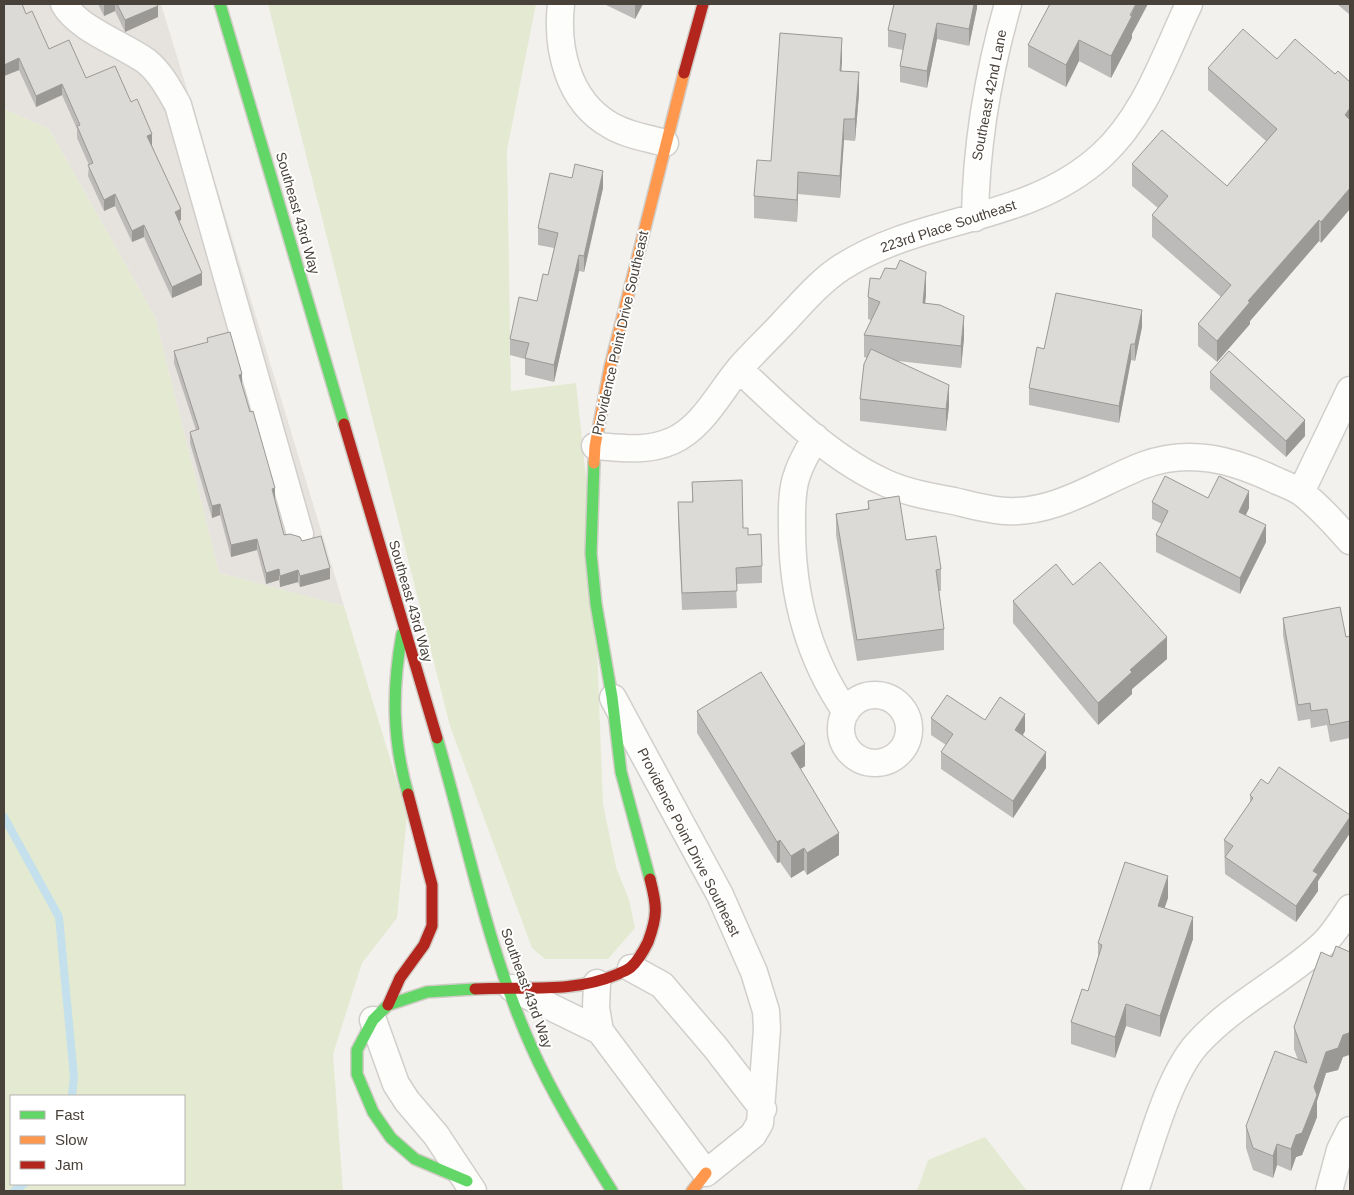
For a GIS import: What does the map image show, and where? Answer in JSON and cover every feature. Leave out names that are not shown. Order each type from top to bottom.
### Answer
[{"type":"main road","name":"Southeast 43rd Way","points":[[220,4],[438,742],[495,948],[531,1046],[558,1099],[612,1191]]},
{"type":"main road","name":"Providence Point Drive Southeast","points":[[631,968],[645,948],[656,921],[657,905],[621,772],[612,697],[596,604],[592,554],[595,446],[610,367],[665,143],[703,4]]},
{"type":"main road","points":[[403,628],[394,680],[393,716],[398,755],[431,876],[433,912],[429,935],[423,948],[394,988],[357,1050],[357,1074],[373,1112],[391,1138],[415,1159],[470,1186]]},
{"type":"main road","points":[[381,1012],[426,992],[508,986],[548,989],[597,983],[631,968]]},
{"type":"street","points":[[64,4],[67,9],[84,23],[146,62],[162,77],[178,105],[300,534]]},
{"type":"street","points":[[561,4],[559,25],[560,49],[574,85],[593,113],[611,126],[665,143]]},
{"type":"street","name":"Southeast 42nd Lane","points":[[975,218],[975,168],[982,114],[1008,4]]},
{"type":"street","name":"223rd Place Southeast","points":[[595,446],[636,450],[674,440],[690,430],[739,369],[818,285],[842,267],[890,244],[1035,198],[1068,181],[1101,155],[1124,132],[1143,102],[1189,4]]},
{"type":"street","points":[[739,369],[815,437],[852,465],[888,484],[920,494],[1006,511],[1028,510],[1048,506],[1144,465],[1168,459],[1213,458],[1240,464],[1301,492],[1350,541]]},
{"type":"street","points":[[1301,492],[1350,390]]},
{"type":"street","points":[[815,437],[796,476],[792,511],[792,563],[801,614],[809,641],[835,696],[846,712]]},
{"type":"street","name":"Providence Point Drive Southeast","points":[[597,983],[596,1008],[600,1031],[699,1182],[753,1135],[760,1123],[766,1047],[766,1011],[754,972],[720,895],[612,697]]},
{"type":"street","points":[[1135,1191],[1165,1104],[1179,1072],[1196,1046],[1248,999],[1305,959],[1324,943],[1350,908]]},
{"type":"street","points":[[631,968],[662,985],[715,1047],[762,1109]]},
{"type":"street","name":"Providence Point Drive Southeast","points":[[508,986],[600,1031]]},
{"type":"street","points":[[381,1012],[396,1084],[406,1101],[436,1135],[470,1186]]},
{"type":"street","points":[[1329,1191],[1340,1150],[1350,1130]]},
{"type":"shaded area","points":[[4,4],[161,4],[344,606],[219,573],[155,317],[49,129],[4,109]]},
{"type":"green space","points":[[268,4],[536,4],[507,150],[511,391],[576,383],[593,544],[603,804],[616,867],[629,900],[635,928],[608,959],[545,959],[532,948],[450,726]]},
{"type":"green space","points":[[4,109],[49,129],[155,317],[219,573],[344,606],[407,815],[397,918],[362,963],[333,1054],[343,1191],[4,1191]]},
{"type":"green space","points":[[985,1137],[1027,1191],[917,1191],[928,1160]]},
{"type":"building","points":[[4,4],[22,4],[26,14],[32,11],[49,49],[69,40],[86,78],[115,66],[131,102],[137,99],[152,134],[147,136],[181,209],[175,212],[202,273],[172,287],[144,225],[132,231],[115,194],[104,200],[88,165],[93,163],[77,126],[80,125],[62,84],[36,96],[19,58],[4,65]]},
{"type":"building","points":[[117,4],[157,4],[158,6],[125,20]]},
{"type":"building","points":[[894,4],[974,4],[969,29],[937,23],[927,71],[900,66],[906,34],[888,30]]},
{"type":"building","points":[[1050,4],[1136,4],[1130,15],[1132,16],[1111,56],[1079,40],[1066,65],[1028,45]]},
{"type":"building","points":[[1243,29],[1277,59],[1295,39],[1335,74],[1338,71],[1350,82],[1350,108],[1345,115],[1350,120],[1350,188],[1321,222],[1319,220],[1248,301],[1250,302],[1217,341],[1198,324],[1231,285],[1152,215],[1168,196],[1132,164],[1162,130],[1227,186],[1277,129],[1208,68]]},
{"type":"building","points":[[780,33],[842,38],[840,71],[859,72],[855,119],[844,119],[840,176],[798,172],[797,200],[754,196],[757,160],[771,161]]},
{"type":"building","points":[[575,164],[603,171],[584,256],[579,255],[554,365],[525,358],[529,343],[510,339],[519,297],[537,301],[543,274],[548,275],[558,233],[538,228],[550,173],[572,178]]},
{"type":"building","points":[[900,260],[926,272],[923,303],[940,305],[964,316],[961,346],[864,335],[880,302],[868,297],[870,278],[880,279],[885,268],[896,269]]},
{"type":"building","points":[[1056,293],[1142,310],[1135,344],[1131,344],[1119,406],[1029,388],[1037,347],[1044,349]]},
{"type":"building","points":[[230,332],[242,374],[239,375],[250,412],[253,411],[275,488],[272,489],[284,535],[290,534],[300,537],[302,541],[321,536],[330,568],[300,576],[298,570],[280,576],[279,569],[266,573],[257,539],[231,545],[220,504],[212,506],[190,432],[199,429],[174,351],[208,342],[207,338]]},
{"type":"building","points":[[871,349],[949,385],[946,409],[860,399],[864,364]]},
{"type":"building","points":[[1229,351],[1305,420],[1286,441],[1210,372]]},
{"type":"building","points":[[1165,476],[1208,498],[1219,476],[1249,491],[1239,512],[1266,525],[1240,578],[1156,535],[1168,511],[1152,502]]},
{"type":"building","points":[[742,480],[743,528],[748,528],[748,535],[761,534],[762,566],[736,568],[737,591],[682,593],[678,502],[693,502],[692,482]]},
{"type":"building","points":[[899,496],[906,540],[936,536],[941,569],[936,570],[944,629],[857,640],[836,514],[869,509],[868,501]]},
{"type":"building","points":[[1100,562],[1167,637],[1130,670],[1132,672],[1098,703],[1013,601],[1056,564],[1073,585]]},
{"type":"building","points":[[1340,607],[1346,637],[1350,636],[1350,721],[1330,725],[1327,709],[1311,711],[1310,703],[1298,705],[1283,618]]},
{"type":"building","points":[[761,672],[805,744],[791,753],[839,833],[807,853],[804,848],[791,856],[780,840],[777,842],[697,711]]},
{"type":"building","points":[[947,695],[985,720],[1000,697],[1025,714],[1015,730],[1046,752],[1013,801],[941,752],[953,734],[931,718]]},
{"type":"building","points":[[1279,767],[1350,815],[1313,871],[1318,874],[1296,906],[1225,857],[1233,846],[1224,840],[1253,798],[1250,795],[1261,779],[1268,784]]},
{"type":"building","points":[[1125,862],[1168,876],[1158,906],[1193,917],[1160,1016],[1126,1004],[1115,1037],[1071,1022],[1082,989],[1088,991],[1102,945],[1098,943]]},
{"type":"building","points":[[1336,946],[1350,952],[1350,1031],[1343,1035],[1338,1048],[1326,1052],[1314,1087],[1317,1095],[1302,1133],[1296,1135],[1291,1149],[1277,1144],[1273,1156],[1253,1148],[1246,1126],[1275,1051],[1307,1063],[1294,1027],[1321,952],[1332,957]]},
{"type":"waterway","points":[[4,817],[59,917],[74,1077],[72,1095]]},
{"type":"waterway","points":[[14,1191],[23,1185]]},
{"type":"traffic: fast","points":[[220,4],[344,424]]},
{"type":"traffic: fast","points":[[594,463],[591,554],[596,604],[612,697],[621,772],[650,879]]},
{"type":"traffic: fast","points":[[402,634],[396,674],[395,714],[399,754],[408,794]]},
{"type":"traffic: fast","points":[[437,738],[490,932],[516,1009],[549,1083],[612,1191]]},
{"type":"traffic: fast","points":[[467,1181],[415,1159],[391,1138],[373,1112],[357,1074],[357,1050],[373,1020],[388,1005],[427,992],[475,989]]},
{"type":"traffic: slow","points":[[594,463],[595,446],[610,367],[684,73]]},
{"type":"traffic: slow","points":[[692,1191],[706,1173]]},
{"type":"traffic: jam","points":[[684,73],[703,4]]},
{"type":"traffic: jam","points":[[344,424],[437,738]]},
{"type":"traffic: jam","points":[[388,1005],[400,978],[424,945],[432,926],[432,885],[408,794]]},
{"type":"traffic: jam","points":[[475,989],[565,987],[601,980],[628,969],[643,952],[654,925],[655,904],[650,879]]}]
